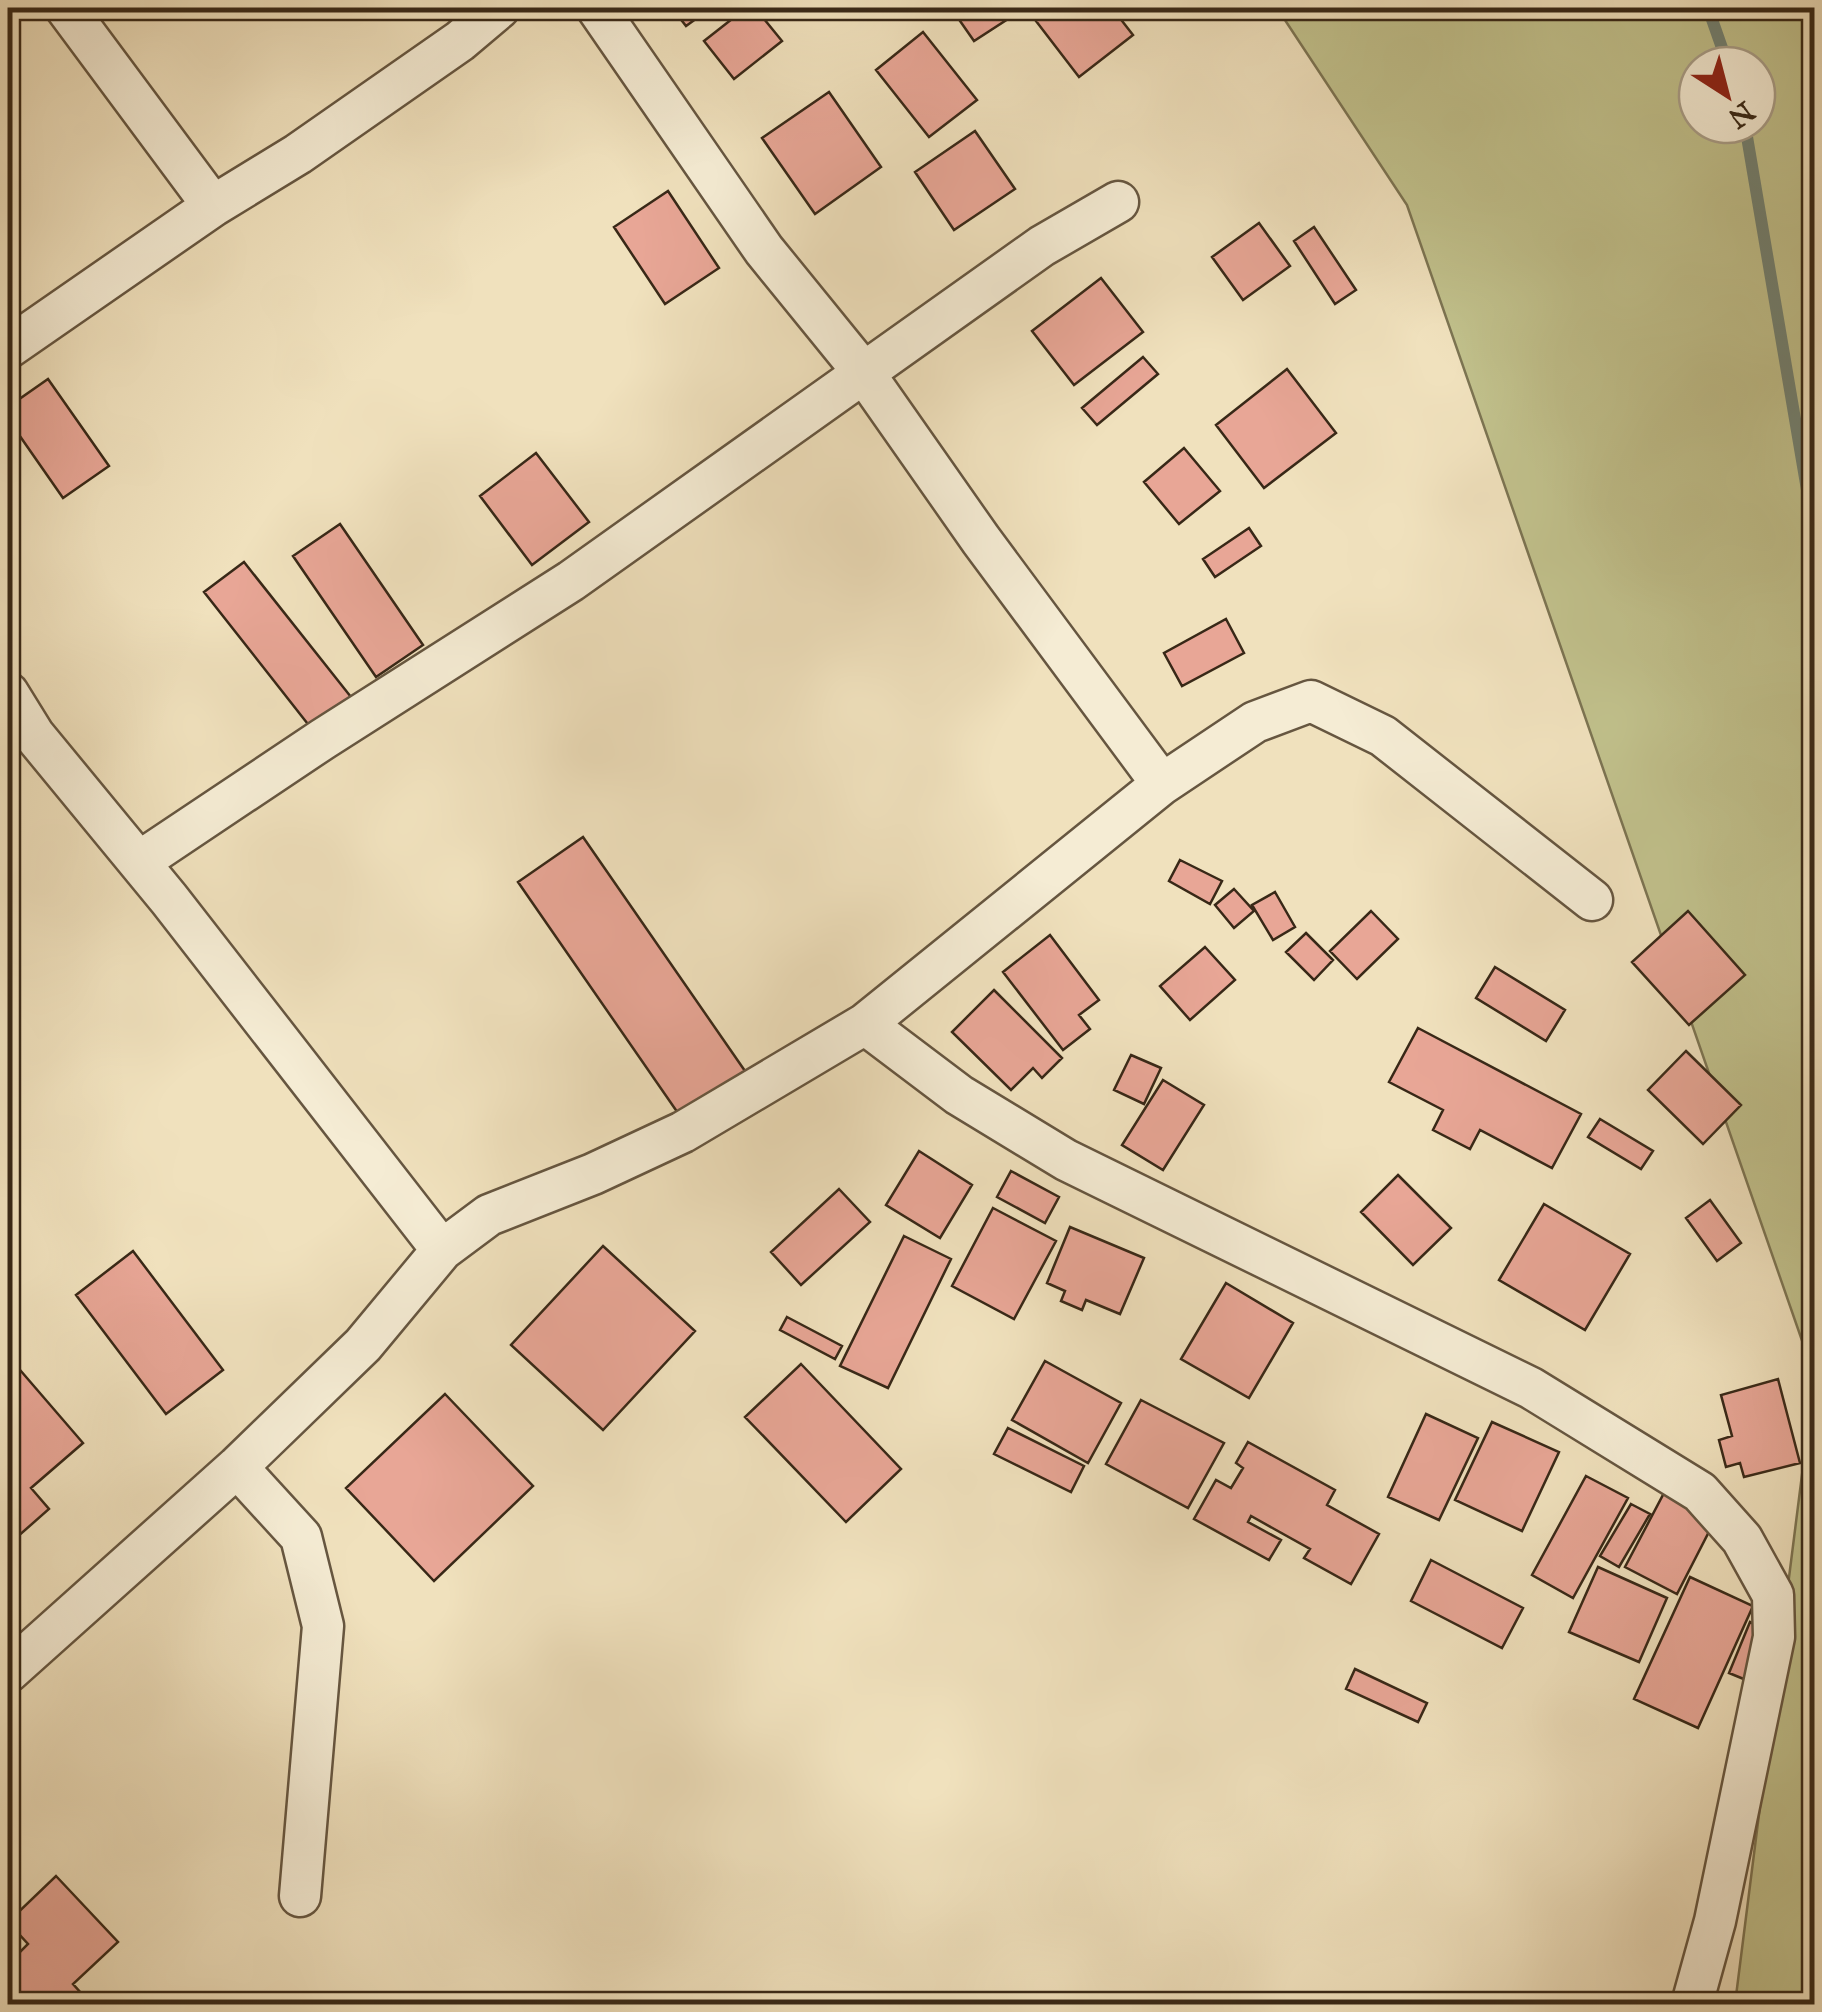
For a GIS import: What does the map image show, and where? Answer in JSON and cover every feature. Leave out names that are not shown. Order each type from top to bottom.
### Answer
[{"type":"street","points":[[66,8],[212,206]]},
{"type":"street","points":[[8,348],[212,206],[313,144],[499,8]]},
{"type":"street","points":[[597,8],[764,250],[864,373],[1162,784]]},
{"type":"street","points":[[139,862],[322,738],[571,581],[1042,246],[1118,202]]},
{"type":"street","points":[[8,692],[34,735],[139,862],[442,1250]]},
{"type":"street","points":[[8,1672],[236,1467],[362,1346],[442,1250],[488,1215],[593,1174],[684,1132],[865,1024],[1162,784],[1255,722],[1312,701],[1383,736],[1592,900]]},
{"type":"street","points":[[865,1024],[959,1095],[1066,1160],[1531,1388],[1700,1492],[1742,1539],[1773,1595],[1774,1636],[1715,1921],[1692,2004]]},
{"type":"street","points":[[236,1467],[301,1538],[323,1626],[300,1896]]},
{"type":"green space","points":[[1277,8],[1814,8],[1814,1375],[1407,205]]},
{"type":"green space","points":[[1814,1380],[1814,2004],[1735,2004]]},
{"type":"building","points":[[672,8],[711,8],[686,26]]},
{"type":"building","points":[[746,8],[755,8],[782,41],[734,79],[704,41]]},
{"type":"building","points":[[951,8],[1025,8],[974,41]]},
{"type":"building","points":[[1054,8],[1112,8],[1133,35],[1079,77],[1036,21]]},
{"type":"building","points":[[923,32],[977,100],[929,137],[876,70]]},
{"type":"building","points":[[829,92],[881,167],[815,214],[762,138]]},
{"type":"building","points":[[975,131],[1015,189],[954,230],[915,172]]},
{"type":"building","points":[[668,191],[719,268],[665,304],[614,227]]},
{"type":"building","points":[[1259,223],[1290,266],[1243,300],[1212,257]]},
{"type":"building","points":[[1314,227],[1356,290],[1335,304],[1294,241]]},
{"type":"building","points":[[1101,278],[1143,332],[1074,385],[1032,331]]},
{"type":"building","points":[[1143,357],[1158,374],[1097,425],[1082,408]]},
{"type":"building","points":[[1287,369],[1336,433],[1264,488],[1216,425]]},
{"type":"building","points":[[48,379],[109,466],[63,498],[8,419],[8,407]]},
{"type":"building","points":[[1184,448],[1220,491],[1179,524],[1144,482]]},
{"type":"building","points":[[536,453],[589,522],[532,565],[480,496]]},
{"type":"building","points":[[340,524],[423,645],[376,677],[293,556]]},
{"type":"building","points":[[1249,528],[1261,546],[1215,577],[1203,559]]},
{"type":"building","points":[[244,562],[351,697],[311,728],[204,592]]},
{"type":"building","points":[[1226,619],[1244,653],[1182,686],[1164,653]]},
{"type":"building","points":[[583,837],[745,1071],[680,1116],[518,882]]},
{"type":"building","points":[[1180,860],[1222,881],[1210,904],[1169,881]]},
{"type":"building","points":[[1234,889],[1254,911],[1234,928],[1215,905]]},
{"type":"building","points":[[1275,892],[1295,927],[1273,940],[1252,905]]},
{"type":"building","points":[[1371,911],[1398,939],[1357,979],[1330,951]]},
{"type":"building","points":[[1688,911],[1745,975],[1689,1025],[1632,962]]},
{"type":"building","points":[[1306,933],[1333,960],[1314,980],[1286,952]]},
{"type":"building","points":[[1050,935],[1099,1000],[1079,1015],[1090,1029],[1063,1050],[1003,972]]},
{"type":"building","points":[[1205,947],[1235,980],[1190,1020],[1160,986]]},
{"type":"building","points":[[1495,967],[1565,1010],[1546,1041],[1476,998]]},
{"type":"building","points":[[994,990],[1062,1058],[1042,1078],[1033,1068],[1011,1090],[952,1032]]},
{"type":"building","points":[[1418,1028],[1581,1114],[1552,1168],[1480,1130],[1470,1149],[1433,1130],[1443,1110],[1389,1082]]},
{"type":"building","points":[[1686,1051],[1741,1105],[1703,1144],[1648,1090]]},
{"type":"building","points":[[1131,1055],[1161,1068],[1144,1104],[1114,1090]]},
{"type":"building","points":[[1163,1080],[1204,1105],[1163,1170],[1122,1145]]},
{"type":"building","points":[[1600,1119],[1653,1151],[1641,1169],[1588,1137]]},
{"type":"building","points":[[919,1151],[972,1185],[940,1238],[886,1205]]},
{"type":"building","points":[[1011,1171],[1059,1197],[1045,1223],[997,1197]]},
{"type":"building","points":[[1398,1175],[1451,1228],[1413,1265],[1361,1212]]},
{"type":"building","points":[[839,1189],[870,1222],[801,1285],[771,1252]]},
{"type":"building","points":[[1710,1200],[1741,1243],[1717,1261],[1686,1218]]},
{"type":"building","points":[[1544,1204],[1630,1254],[1585,1330],[1499,1280]]},
{"type":"building","points":[[993,1208],[1056,1241],[1014,1319],[952,1286]]},
{"type":"building","points":[[1070,1227],[1144,1258],[1120,1314],[1086,1300],[1082,1310],[1061,1301],[1065,1291],[1047,1283]]},
{"type":"building","points":[[904,1236],[951,1259],[888,1388],[840,1366]]},
{"type":"building","points":[[603,1246],[695,1331],[603,1430],[511,1345]]},
{"type":"building","points":[[133,1251],[223,1370],[166,1414],[76,1295]]},
{"type":"building","points":[[1226,1283],[1293,1323],[1249,1398],[1181,1359]]},
{"type":"building","points":[[787,1317],[842,1346],[835,1359],[780,1330]]},
{"type":"building","points":[[8,1356],[83,1443],[31,1488],[49,1509],[8,1545]]},
{"type":"building","points":[[1045,1361],[1121,1403],[1088,1463],[1012,1420]]},
{"type":"building","points":[[801,1364],[901,1469],[846,1522],[745,1417]]},
{"type":"building","points":[[1778,1379],[1800,1463],[1744,1477],[1740,1463],[1726,1467],[1719,1440],[1732,1436],[1721,1395]]},
{"type":"building","points":[[445,1394],[533,1486],[434,1581],[346,1488]]},
{"type":"building","points":[[1141,1400],[1224,1443],[1188,1508],[1106,1464]]},
{"type":"building","points":[[1426,1414],[1478,1438],[1439,1520],[1388,1497]]},
{"type":"building","points":[[1492,1422],[1559,1452],[1522,1531],[1455,1500]]},
{"type":"building","points":[[1008,1428],[1084,1466],[1071,1492],[994,1454]]},
{"type":"building","points":[[1248,1442],[1335,1490],[1327,1505],[1379,1534],[1351,1584],[1304,1558],[1310,1549],[1251,1516],[1248,1522],[1281,1540],[1269,1560],[1194,1519],[1216,1480],[1231,1488],[1243,1468],[1236,1463]]},
{"type":"building","points":[[1586,1476],[1628,1498],[1573,1598],[1532,1575]]},
{"type":"building","points":[[1664,1493],[1715,1520],[1677,1594],[1625,1567]]},
{"type":"building","points":[[1631,1504],[1650,1514],[1619,1567],[1600,1556]]},
{"type":"building","points":[[1431,1560],[1523,1608],[1502,1648],[1411,1601]]},
{"type":"building","points":[[1598,1567],[1667,1598],[1639,1662],[1569,1632]]},
{"type":"building","points":[[1690,1577],[1753,1606],[1698,1728],[1634,1699]]},
{"type":"building","points":[[1750,1622],[1772,1632],[1751,1682],[1729,1673]]},
{"type":"building","points":[[1355,1669],[1427,1703],[1418,1722],[1346,1689]]},
{"type":"building","points":[[56,1876],[118,1942],[73,1984],[91,2004],[8,2004],[8,1964],[28,1944],[8,1922]]},
{"type":"waterway","points":[[1708,8],[1721,45]]},
{"type":"waterway","points":[[1748,145],[1814,531]]}]
